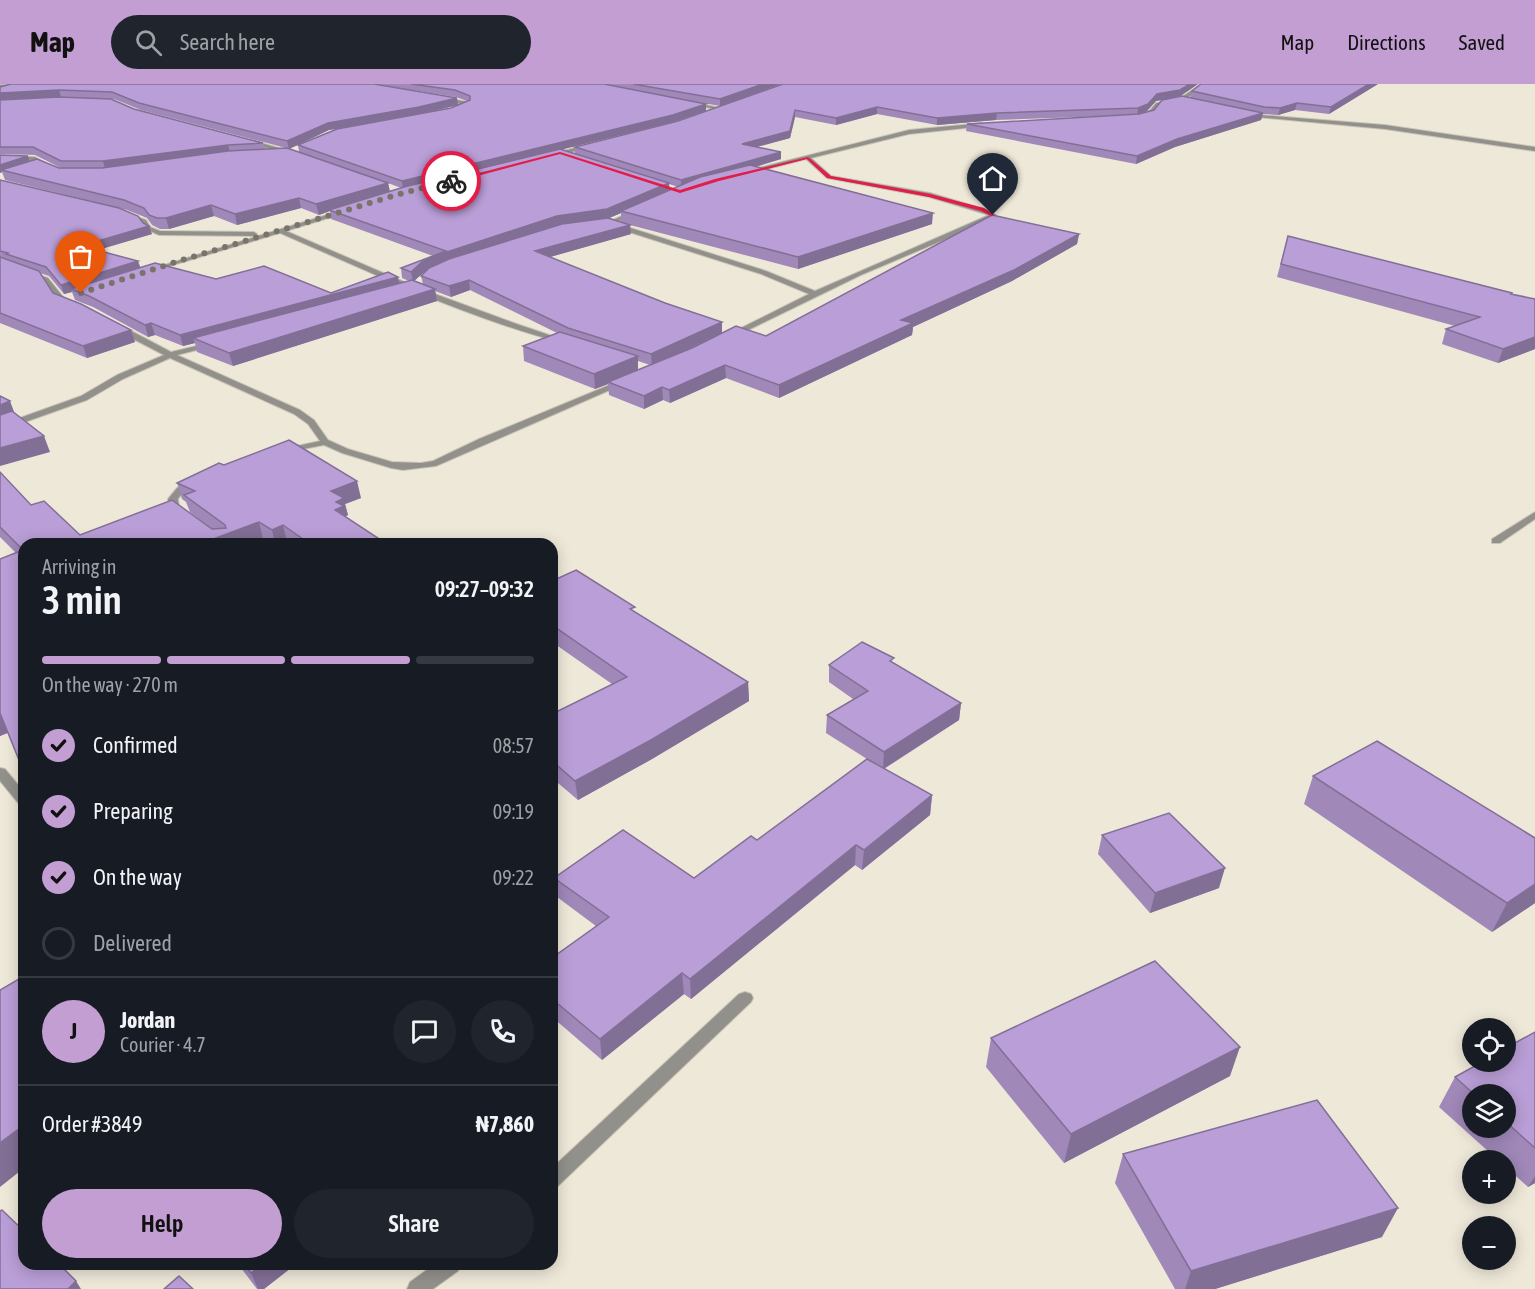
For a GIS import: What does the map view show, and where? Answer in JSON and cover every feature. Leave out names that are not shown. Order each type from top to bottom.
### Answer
[{"type":"street","points":[[1181,100],[1204,84]]},
{"type":"street","points":[[0,86],[13,85]]},
{"type":"street","points":[[0,91],[13,85]]},
{"type":"street","points":[[436,97],[456,100],[468,105],[451,112]]},
{"type":"street","points":[[1138,118],[1150,114],[1158,104],[1181,100],[1190,102]]},
{"type":"street","points":[[687,102],[721,109]]},
{"type":"street","points":[[710,113],[728,106]]},
{"type":"street","points":[[1239,112],[1262,117],[1385,127],[1535,150]]},
{"type":"street","points":[[738,175],[909,132],[987,125]]},
{"type":"street","points":[[246,141],[290,153]]},
{"type":"street","points":[[549,156],[597,145]]},
{"type":"street","points":[[263,153],[290,153],[299,147]]},
{"type":"street","points":[[560,153],[571,156]]},
{"type":"street","points":[[0,158],[35,159],[54,169],[40,164],[30,167]]},
{"type":"street","points":[[720,340],[813,293],[882,262],[989,219],[993,215],[930,195],[829,177],[808,158]]},
{"type":"street","points":[[147,271],[359,207]]},
{"type":"street","points":[[597,224],[609,223],[644,208]]},
{"type":"street","points":[[112,210],[144,221],[148,228],[159,233],[243,235],[282,231],[414,288],[511,325],[576,345]]},
{"type":"street","points":[[609,223],[736,262],[784,279],[813,293]]},
{"type":"street","points":[[0,264],[46,279],[61,300],[80,307]]},
{"type":"street","points":[[403,291],[414,288],[420,281]]},
{"type":"street","points":[[61,300],[72,296]]},
{"type":"street","points":[[114,325],[170,355],[297,412],[311,422],[325,442],[345,451],[403,467],[429,465],[631,380]]},
{"type":"street","points":[[0,428],[84,398],[120,377],[170,355],[214,343]]},
{"type":"street","points":[[273,455],[325,442]]},
{"type":"street","points":[[191,520],[174,508],[173,499],[180,490],[199,479]]},
{"type":"street","points":[[1496,541],[1535,515]]},
{"type":"street","points":[[0,772],[18,794]]},
{"type":"street","points":[[558,1174],[745,998]]},
{"type":"street","points":[[417,1289],[443,1270]]},
{"type":"building","points":[[11,84],[374,84],[457,98],[328,123],[287,141],[139,103],[112,92],[59,90],[0,93],[0,87]]},
{"type":"building","points":[[411,84],[604,84],[706,104],[673,115],[402,181],[298,145],[337,129],[451,108],[470,100],[470,96],[455,90]]},
{"type":"building","points":[[633,84],[763,84],[720,99]]},
{"type":"building","points":[[783,84],[1190,84],[1180,90],[1157,94],[1148,104],[1138,108],[997,113],[937,118],[877,107],[836,118],[795,110],[790,131],[742,144],[781,152],[681,180],[575,147],[678,121]]},
{"type":"building","points":[[1201,84],[1369,84],[1331,107],[1297,103],[1280,108],[1264,107],[1192,91]]},
{"type":"building","points":[[1182,96],[1263,113],[1177,139],[1137,156],[967,124],[1139,114],[1154,110],[1162,100]]},
{"type":"building","points":[[59,97],[111,99],[134,109],[263,143],[228,145],[103,161],[61,161],[33,147],[0,147],[0,100]]},
{"type":"building","points":[[287,148],[388,183],[316,204],[299,198],[235,214],[211,205],[166,218],[157,218],[149,215],[144,208],[124,200],[1,170],[37,159],[59,168],[102,168],[228,151]]},
{"type":"building","points":[[560,149],[669,183],[607,209],[557,216],[444,253],[422,262],[411,272],[401,268],[446,251],[329,210],[404,187]]},
{"type":"building","points":[[0,155],[28,156],[0,165]]},
{"type":"building","points":[[750,165],[933,213],[798,257],[621,211],[700,177]]},
{"type":"building","points":[[0,180],[119,208],[138,216],[143,223],[149,226],[81,246],[138,261],[61,285],[46,267],[0,251]]},
{"type":"building","points":[[992,215],[1079,234],[1014,270],[901,320],[913,323],[779,385],[725,365],[669,390],[662,387],[644,396],[608,382],[692,348],[736,326],[766,336]]},
{"type":"building","points":[[608,218],[630,225],[535,251],[665,303],[722,322],[651,354],[568,328],[469,280],[449,286],[421,276],[429,268],[449,259],[562,224]]},
{"type":"building","points":[[1288,236],[1535,299],[1535,337],[1503,349],[1446,329],[1480,317],[1281,264]]},
{"type":"building","points":[[0,257],[39,271],[53,293],[81,304],[131,330],[83,346],[0,313]]},
{"type":"building","points":[[155,263],[216,279],[264,266],[331,293],[388,272],[398,277],[180,335],[151,323],[145,325],[71,289]]},
{"type":"building","points":[[412,280],[435,289],[229,353],[193,338]]},
{"type":"building","points":[[560,332],[638,356],[594,374],[523,346]]},
{"type":"building","points":[[0,396],[10,401],[0,405]]},
{"type":"building","points":[[12,411],[44,436],[0,448],[0,415]]},
{"type":"building","points":[[289,440],[357,481],[331,491],[344,498],[336,502],[344,506],[335,510],[378,538],[301,538],[283,525],[272,530],[259,522],[216,538],[18,538],[18,545],[0,527],[0,472],[31,505],[44,501],[80,535],[172,500],[212,529],[226,528],[184,495],[195,491],[177,483],[219,463],[224,465]]},
{"type":"building","points":[[18,552],[18,758],[0,713],[0,559]]},
{"type":"building","points":[[576,570],[635,607],[630,609],[748,682],[651,740],[575,781],[558,766],[558,711],[627,677],[558,629],[558,578]]},
{"type":"building","points":[[862,642],[894,658],[890,661],[961,703],[884,752],[827,715],[868,691],[829,665]]},
{"type":"building","points":[[1377,741],[1535,838],[1535,884],[1507,903],[1313,776]]},
{"type":"building","points":[[867,759],[932,795],[864,850],[856,845],[690,979],[682,973],[600,1039],[558,1004],[558,954],[609,917],[558,881],[558,875],[623,830],[694,878],[751,836],[757,840]]},
{"type":"building","points":[[1169,813],[1225,868],[1155,893],[1102,835]]},
{"type":"building","points":[[1155,961],[1240,1047],[1071,1134],[991,1038]]},
{"type":"building","points":[[18,980],[18,1130],[0,1143],[0,990]]},
{"type":"building","points":[[1535,1032],[1535,1148],[1516,1131],[1516,1084],[1463,1084],[1455,1077],[1464,1072],[1516,1072],[1516,1042]]},
{"type":"building","points":[[1317,1100],[1398,1208],[1191,1271],[1123,1154]]},
{"type":"building","points":[[2,1210],[18,1225],[18,1270],[65,1270],[76,1281],[68,1289],[0,1289],[0,1211]]},
{"type":"building","points":[[179,1276],[193,1289],[164,1289]]},
{"type":"way so far","points":[[81,293],[403,193],[451,181]]},
{"type":"route","points":[[451,181],[560,153],[680,192],[698,185],[808,158],[829,177],[930,195],[993,215]]}]
